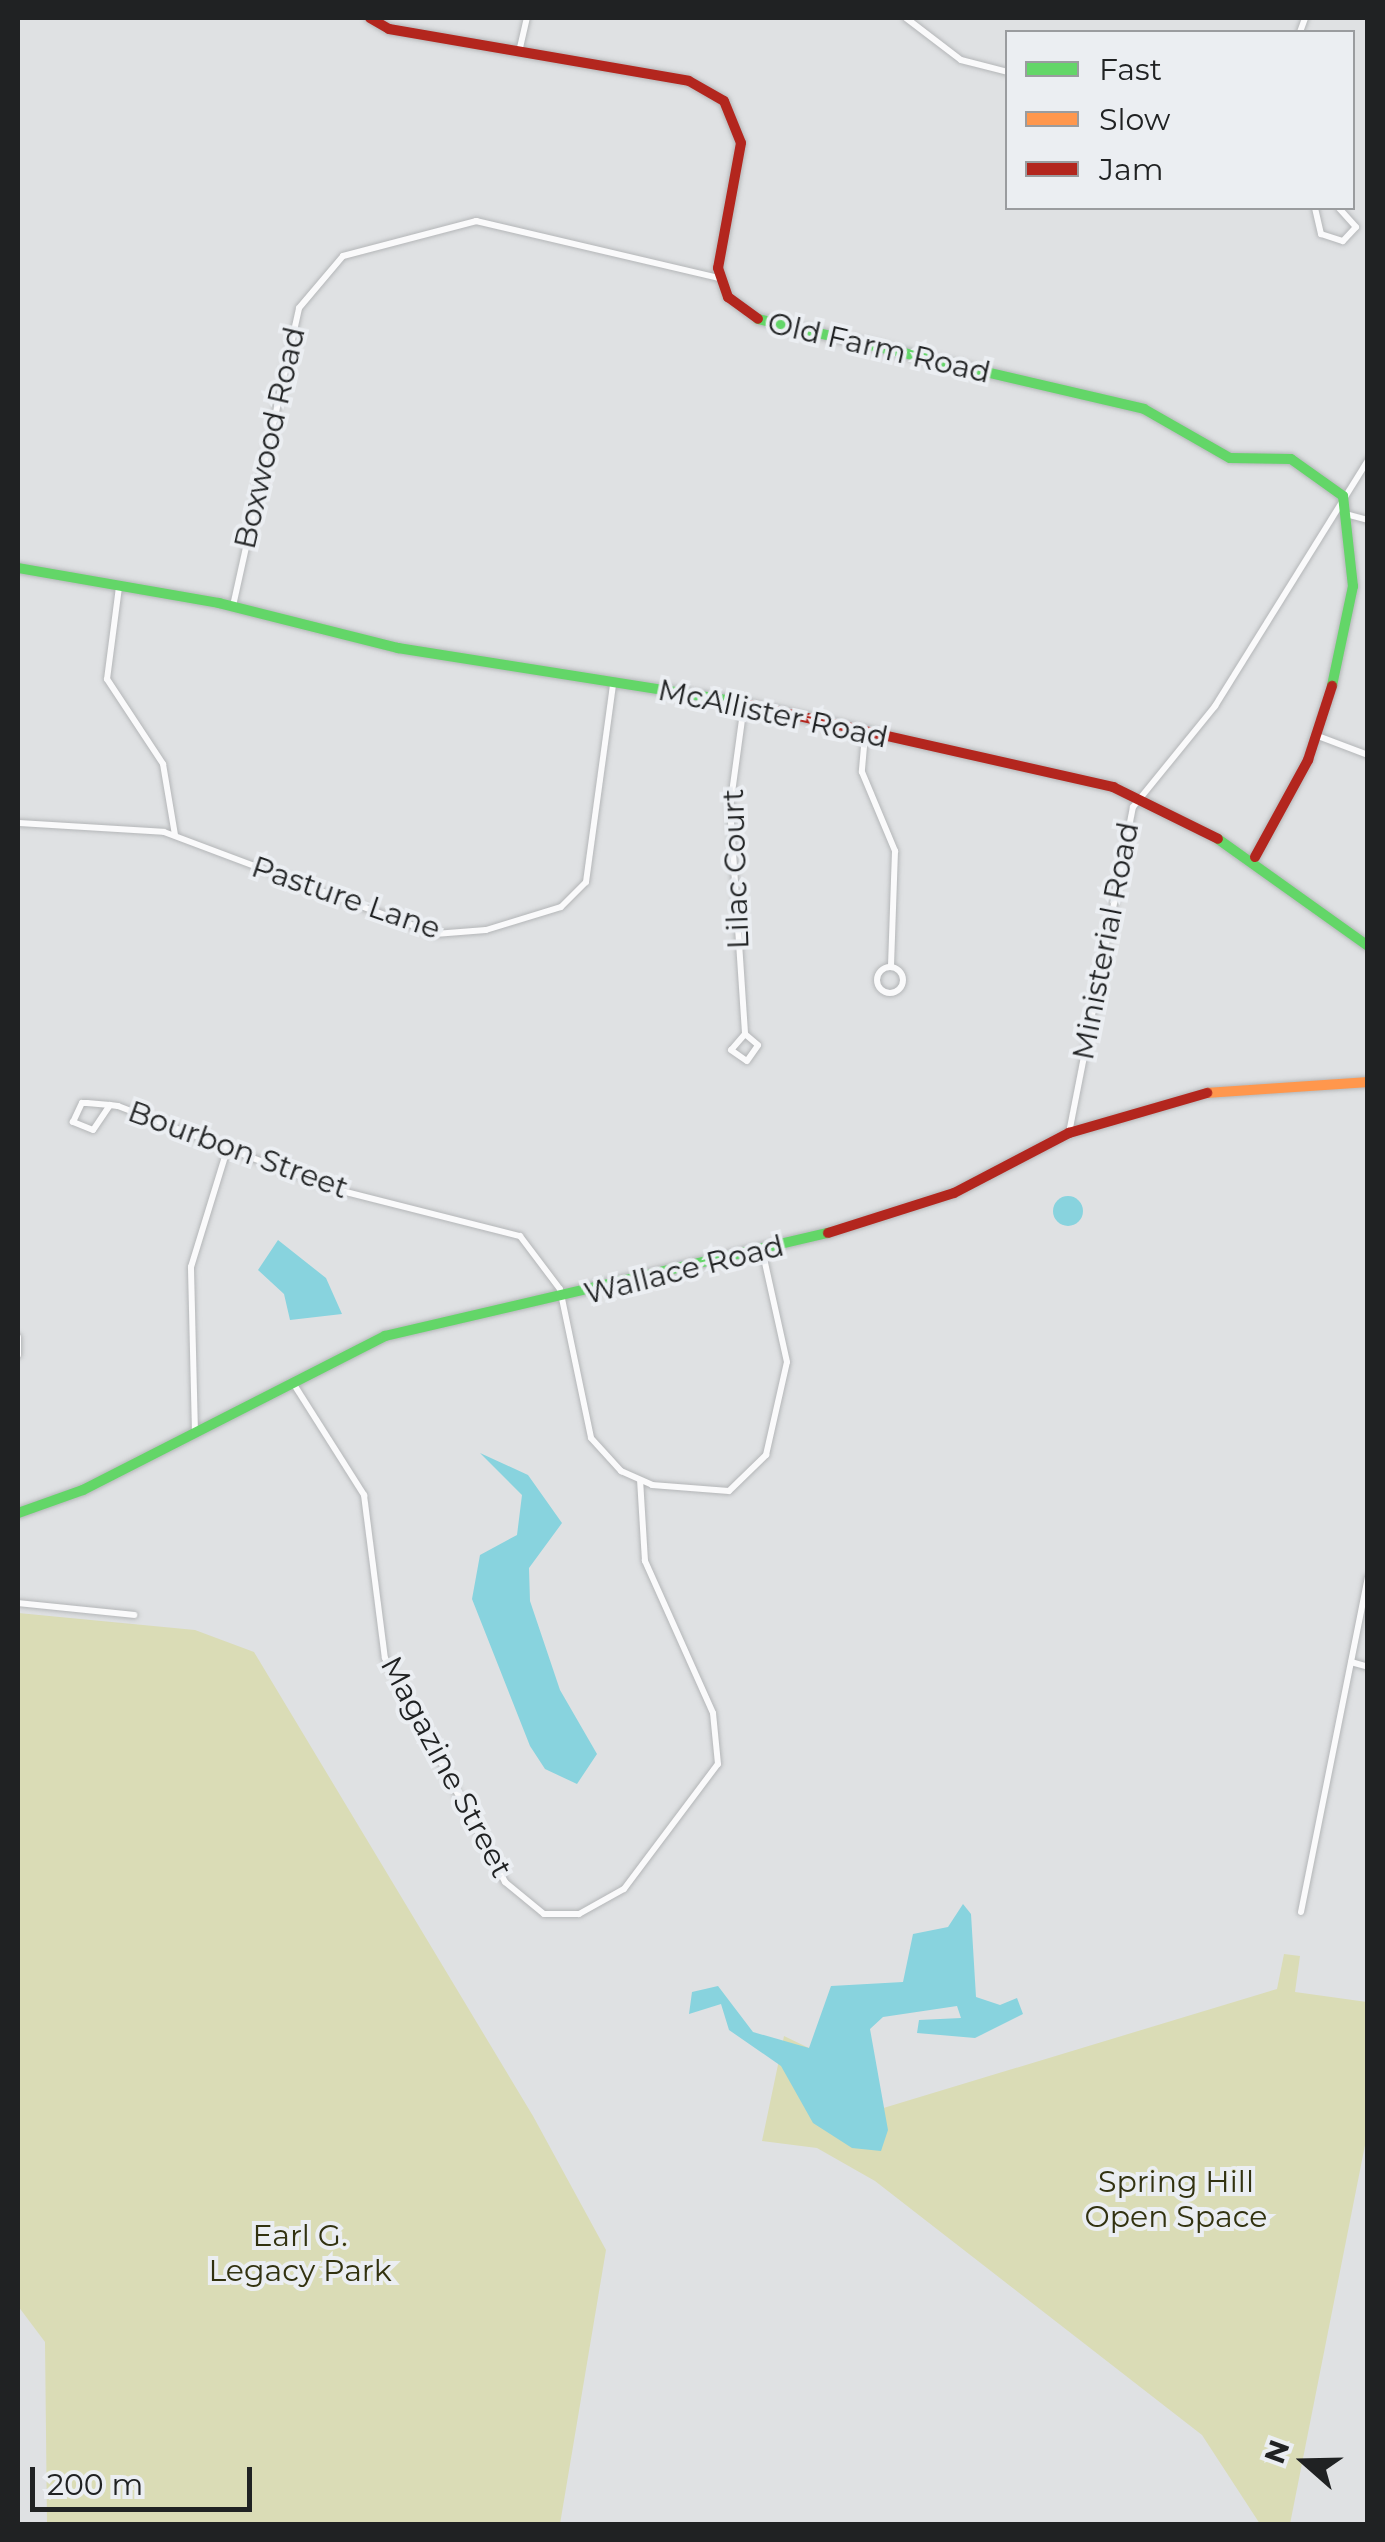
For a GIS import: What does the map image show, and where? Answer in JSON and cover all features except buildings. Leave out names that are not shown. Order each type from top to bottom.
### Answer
[{"type":"street","points":[[370,18],[383,28],[689,81],[724,101],[741,143],[720,278]]},
{"type":"street","points":[[519,52],[527,18]]},
{"type":"street","points":[[906,18],[953,56],[1005,71]]},
{"type":"street","points":[[1315,210],[1321,234],[1343,241],[1356,228],[1341,210]]},
{"type":"street","name":"Boxwood Road","points":[[233,606],[299,308],[343,256],[476,221],[720,278]]},
{"type":"street","name":"Old Farm Road","points":[[720,278],[736,307],[764,324],[1144,408],[1223,456],[1290,459],[1342,496]]},
{"type":"street","name":"Ministerial Road","points":[[1069,1133],[1139,796],[1215,706],[1342,496],[1368,460]]},
{"type":"street","points":[[1255,857],[1318,736],[1352,613],[1349,516],[1342,496]]},
{"type":"street","points":[[1349,516],[1368,520]]},
{"type":"street","name":"McAllister Road","points":[[18,568],[233,606],[398,648],[744,705],[1139,796],[1255,857],[1368,946]]},
{"type":"street","points":[[120,587],[107,679],[163,764],[175,835]]},
{"type":"street","name":"Pasture Lane","points":[[18,823],[175,835],[435,934],[545,914],[576,896],[592,866],[613,684]]},
{"type":"street","name":"Lilac Court","points":[[744,705],[730,807],[745,1034],[732,1050],[747,1061],[758,1045],[745,1034]]},
{"type":"street","points":[[865,735],[862,772],[896,851],[891,967],[904,982],[887,994],[876,981],[891,967]]},
{"type":"street","points":[[1318,736],[1368,755]]},
{"type":"street","name":"Wallace Road","points":[[18,1512],[196,1433],[291,1380],[384,1336],[562,1301],[763,1254],[954,1193],[1069,1133],[1202,1091],[1368,1082]]},
{"type":"street","name":"Bourbon Street","points":[[110,1105],[93,1130],[73,1122],[82,1103],[110,1105],[330,1188],[520,1236],[562,1301]]},
{"type":"street","points":[[196,1433],[191,1267],[227,1150]]},
{"type":"street","points":[[562,1301],[584,1422],[601,1452],[640,1480],[729,1491],[766,1455],[787,1353],[763,1254]]},
{"type":"street","points":[[18,1337],[18,1356]]},
{"type":"street","name":"Magazine Street","points":[[291,1380],[364,1495],[386,1658],[505,1882],[544,1914],[596,1909],[624,1889],[718,1764],[713,1713],[642,1552],[640,1480]]},
{"type":"street","points":[[1300,1912],[1368,1578]]},
{"type":"street","points":[[18,1604],[134,1615]]},
{"type":"street","points":[[1351,1662],[1368,1668]]},
{"type":"green space","name":"Earl G. Legacy Park","points":[[18,1613],[195,1630],[254,1652],[533,2116],[606,2250],[560,2524],[47,2524],[45,2342],[18,2306]]},
{"type":"green space","name":"Spring Hill Open Space","points":[[1284,1954],[1300,1956],[1295,1992],[1367,2002],[1367,2135],[1290,2524],[1260,2524],[1202,2435],[875,2181],[817,2148],[762,2141],[784,2036],[844,2065],[867,2113],[1277,1989]]},
{"type":"water","points":[[1068,1196],[1079,1200],[1083,1211],[1079,1222],[1068,1226],[1057,1222],[1053,1211],[1057,1200]]},
{"type":"water","points":[[278,1240],[326,1278],[342,1314],[290,1320],[284,1294],[258,1270]]},
{"type":"water","points":[[480,1453],[528,1475],[562,1523],[529,1568],[530,1601],[560,1690],[597,1754],[577,1784],[545,1769],[530,1746],[472,1599],[480,1555],[517,1535],[522,1495]]},
{"type":"water","points":[[963,1904],[971,1914],[976,1997],[1000,2005],[1017,1998],[1023,2014],[975,2038],[917,2033],[919,2020],[961,2018],[957,2006],[883,2017],[870,2029],[888,2130],[881,2151],[852,2148],[813,2123],[781,2066],[729,2030],[721,2004],[689,2014],[692,1992],[718,1986],[753,2032],[809,2048],[831,1986],[903,1982],[913,1934],[948,1927]]},
{"type":"traffic: fast","points":[[758,319],[1144,409],[1230,458],[1291,459],[1343,496],[1353,586],[1332,686]]},
{"type":"traffic: fast","points":[[18,568],[219,603],[398,648],[732,701]]},
{"type":"traffic: fast","points":[[1218,839],[1368,946]]},
{"type":"traffic: fast","points":[[18,1513],[83,1490],[385,1336],[828,1233]]},
{"type":"traffic: slow","points":[[1207,1093],[1368,1082]]},
{"type":"traffic: jam","points":[[370,18],[389,29],[689,81],[724,101],[741,143],[718,268],[728,297],[758,319]]},
{"type":"traffic: jam","points":[[1255,857],[1308,760],[1332,686]]},
{"type":"traffic: jam","points":[[732,701],[1113,787],[1218,839]]},
{"type":"traffic: jam","points":[[828,1233],[954,1193],[1069,1133],[1207,1093]]}]
